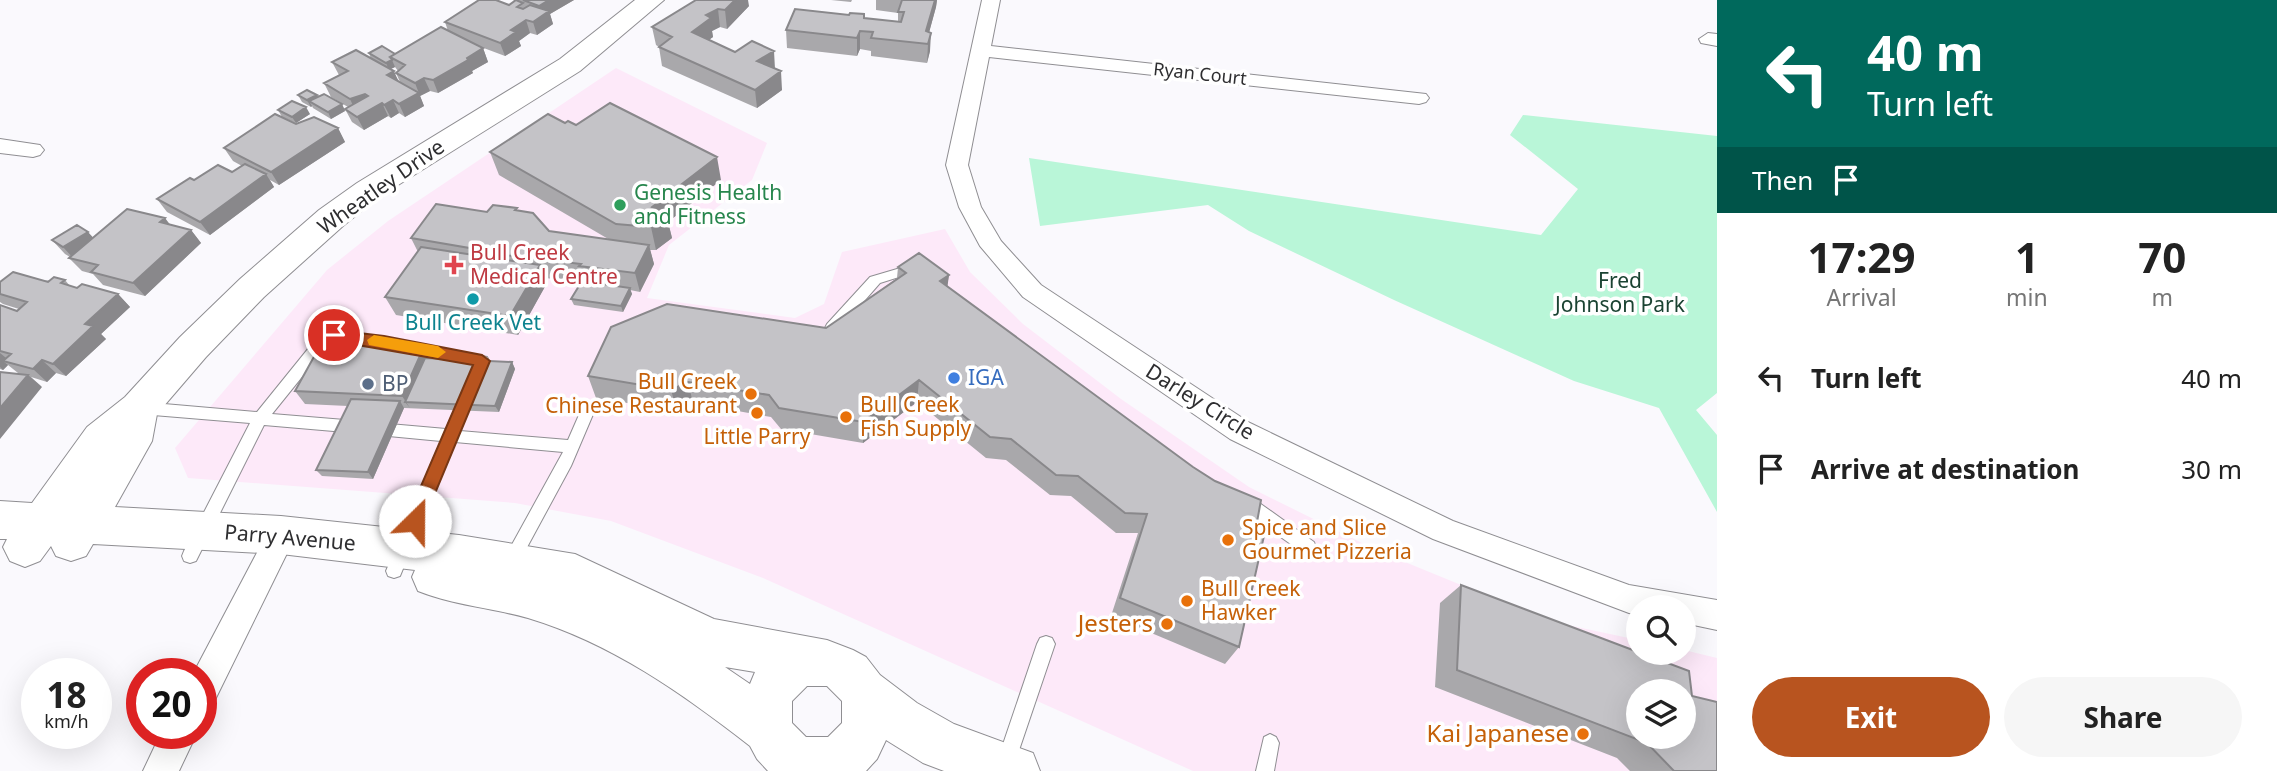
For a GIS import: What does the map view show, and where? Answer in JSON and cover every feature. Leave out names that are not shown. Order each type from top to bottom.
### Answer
[{"type":"main road","name":"Wheatley Drive","points":[[36,534],[132,441],[139,408],[193,347],[252,288],[331,218],[368,190],[570,65],[651,0]]},
{"type":"main road","name":"Parry Avenue","points":[[36,534],[274,548],[398,560],[505,576],[575,574],[707,640],[813,662]]},
{"type":"main road","name":"Parry Avenue","points":[[505,576],[563,607],[650,645],[704,680],[767,745]]},
{"type":"main road","points":[[864,692],[868,713],[863,734],[843,765],[796,760],[777,746],[767,745],[766,708],[773,689],[786,673],[813,662],[831,664],[847,671],[864,692],[900,720],[941,745],[1010,769]]},
{"type":"street","name":"Darley Circle","points":[[991,0],[957,164],[970,207],[992,246],[1032,291],[1240,430],[1444,530],[1626,598]]},
{"type":"street","name":"Ryan Court","points":[[980,50],[1419,97]]},
{"type":"street","points":[[0,146],[33,150]]},
{"type":"street","points":[[217,660],[274,548]]},
{"type":"street","points":[[1696,611],[1717,615]]},
{"type":"street","points":[[160,771],[172,749]]},
{"type":"lane","points":[[815,335],[835,327],[875,279],[932,262]]},
{"type":"lane","points":[[197,543],[259,420],[321,343],[334,335],[482,361],[398,560]]},
{"type":"lane","points":[[139,408],[573,447]]},
{"type":"lane","points":[[505,576],[573,447],[587,412]]},
{"type":"lane","points":[[1232,497],[1253,506],[1308,547]]},
{"type":"lane","points":[[1010,769],[1045,644]]},
{"type":"lane","points":[[1265,771],[1270,743]]},
{"type":"shaded area","points":[[616,68],[767,143],[752,180],[669,245],[647,298],[795,318],[824,304],[842,252],[945,229],[970,272],[1023,324],[1121,399],[1249,487],[1378,551],[1549,621],[1626,637],[1626,665],[1696,665],[1696,653],[1717,658],[1717,771],[1193,771],[763,578],[611,521],[515,503],[188,478],[175,448],[327,270],[388,221]]},
{"type":"green space","name":"Fred Johnson Park","points":[[1523,115],[1717,136],[1717,393],[1696,410],[1717,435],[1717,512],[1659,408],[1574,381],[1394,300],[1249,231],[1208,205],[1040,226],[1029,158],[1541,235],[1578,189],[1510,135]]},
{"type":"building","points":[[479,0],[496,0],[509,5],[516,0],[523,3],[517,7],[523,9],[530,5],[549,11],[533,22],[526,20],[511,30],[516,32],[500,43],[445,22]]},
{"type":"building","points":[[523,0],[549,0],[539,6]]},
{"type":"building","points":[[696,0],[735,0],[725,10],[718,9],[706,15],[711,18],[692,32],[735,52],[752,41],[774,51],[757,61],[781,71],[755,90],[659,47],[672,37],[652,27]]},
{"type":"building","points":[[902,0],[935,0],[926,31],[931,33],[928,44],[871,38],[873,32],[860,31],[857,38],[786,30],[795,9],[864,14],[864,18],[901,22],[904,12],[898,12]]},
{"type":"building","points":[[441,27],[483,48],[433,80],[424,78],[415,83],[396,73],[405,65],[390,57]]},
{"type":"building","points":[[382,46],[395,54],[390,57],[392,60],[386,63],[369,53]]},
{"type":"building","points":[[356,50],[394,71],[387,75],[419,93],[399,104],[393,100],[384,105],[382,103],[357,117],[345,109],[368,96],[365,94],[350,99],[324,83],[348,71],[332,62]]},
{"type":"building","points":[[307,90],[317,95],[307,100],[298,95]]},
{"type":"building","points":[[324,94],[342,104],[328,112],[309,101]]},
{"type":"building","points":[[292,101],[306,107],[292,117],[278,110]]},
{"type":"building","name":"Genesis Health and Fitness","points":[[610,103],[717,157],[652,207],[667,215],[651,227],[616,224],[490,152],[548,114],[565,123],[568,121],[576,125]]},
{"type":"building","points":[[275,114],[296,124],[314,117],[338,128],[271,172],[224,148]]},
{"type":"building","points":[[245,164],[266,174],[200,222],[157,199],[190,178],[194,180],[218,165],[232,172]]},
{"type":"building","points":[[436,204],[487,212],[493,205],[517,208],[515,210],[533,213],[549,231],[649,245],[635,273],[479,252],[481,250],[411,238]]},
{"type":"building","points":[[127,209],[165,218],[160,222],[191,230],[133,283],[91,272],[98,265],[69,258]]},
{"type":"building","points":[[77,225],[88,232],[63,247],[52,240]]},
{"type":"building","points":[[421,247],[540,265],[510,316],[385,297]]},
{"type":"building","points":[[919,253],[949,275],[940,281],[1193,467],[1215,481],[1261,500],[1255,533],[1264,536],[1239,647],[1120,598],[1147,514],[1125,513],[1078,476],[1056,475],[1011,439],[990,437],[919,380],[863,422],[779,408],[769,395],[688,382],[671,390],[588,376],[611,327],[667,304],[826,328],[906,273],[898,267]]},
{"type":"building","points":[[13,272],[48,282],[54,277],[65,280],[61,283],[77,288],[82,284],[118,294],[85,324],[93,326],[53,364],[42,360],[33,369],[3,361],[11,354],[0,351],[0,305],[17,311],[27,302],[0,294],[0,282]]},
{"type":"building","points":[[582,281],[630,288],[621,306],[571,299]]},
{"type":"building","name":"BP","points":[[321,344],[423,349],[402,396],[295,391]]},
{"type":"building","points":[[425,358],[512,362],[495,406],[405,402]]},
{"type":"building","points":[[0,372],[28,375],[0,408]]},
{"type":"building","points":[[351,399],[400,401],[368,472],[316,470]]},
{"type":"building","points":[[1461,585],[1626,647],[1626,665],[1673,665],[1689,671],[1690,679],[1626,679],[1626,735],[1457,670]]},
{"type":"building","points":[[1696,697],[1717,702],[1717,771],[1674,771],[1653,749],[1696,749]]},
{"type":"slow traffic","points":[[374,340],[438,352]]},
{"type":"place","name":"Genesis Health and Fitness","points":[[620,205]]},
{"type":"place","name":"Bull Creek Medical Centre","points":[[454,265]]},
{"type":"place","name":"Bull Creek Vet","points":[[473,299]]},
{"type":"place","name":"IGA","points":[[954,378]]},
{"type":"place","name":"BP","points":[[368,384]]},
{"type":"place","name":"Bull Creek Chinese Restaurant","points":[[751,394]]},
{"type":"place","name":"Little Parry","points":[[757,413]]},
{"type":"place","name":"Bull Creek Fish Supply","points":[[846,417]]},
{"type":"place","name":"Spice and Slice Gourmet Pizzeria","points":[[1228,540]]},
{"type":"place","name":"Bull Creek Hawker","points":[[1187,601]]},
{"type":"place","name":"Jesters","points":[[1167,624]]},
{"type":"place","name":"Kai Japanese","points":[[1583,734]]},
{"type":"route","points":[[334,335],[482,361],[415,521]]}]
